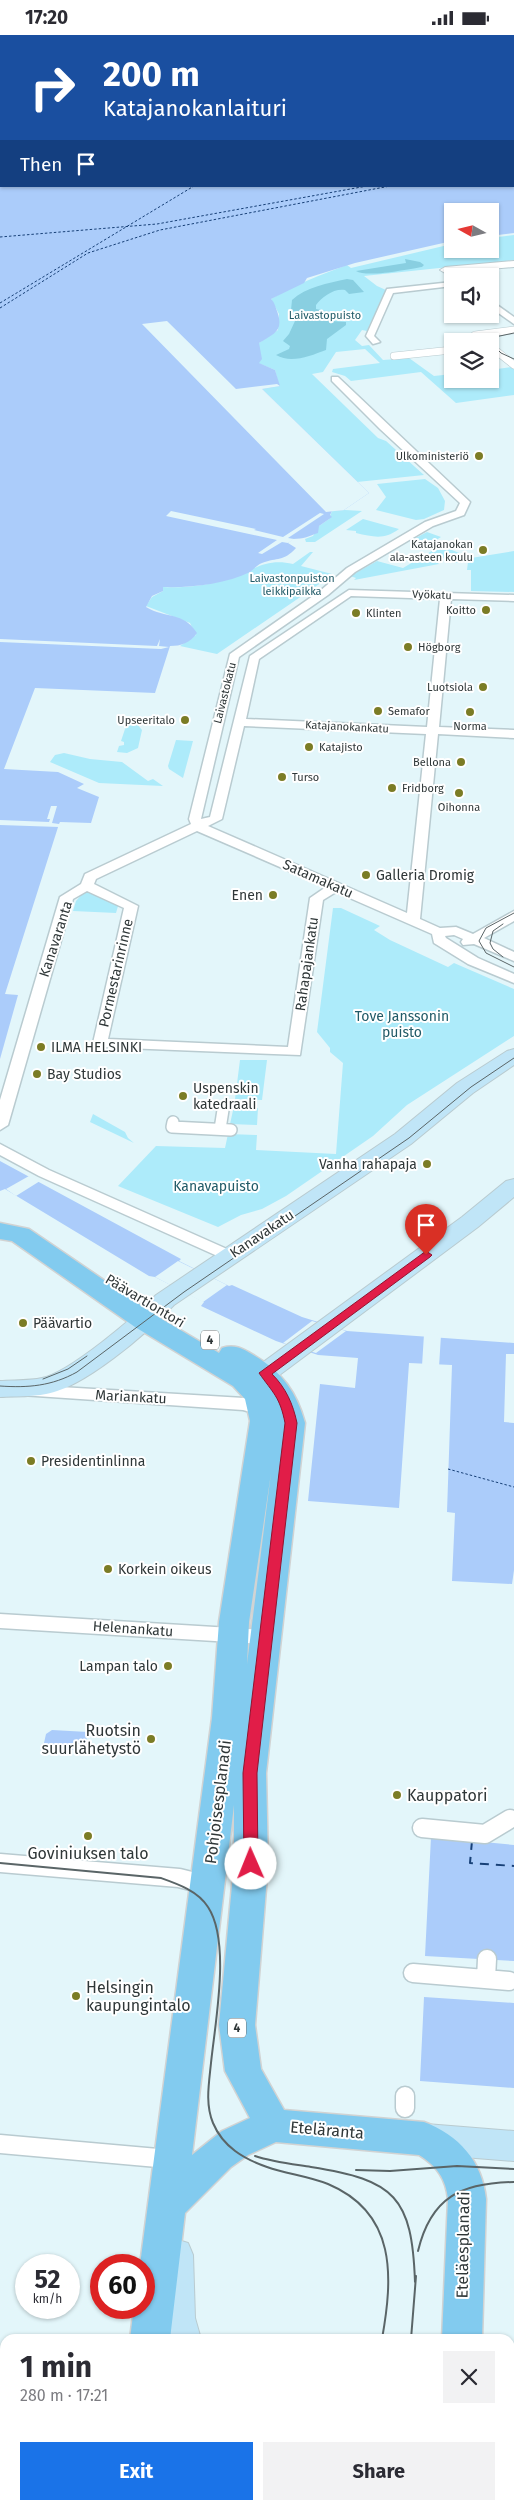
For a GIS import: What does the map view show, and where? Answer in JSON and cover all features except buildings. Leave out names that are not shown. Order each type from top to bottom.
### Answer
[{"type":"main road","name":"Kanavakatu","points":[[1,1389],[39,1387],[62,1381],[82,1369],[180,1290],[407,1136],[465,1088],[514,1055]]},
{"type":"main road","points":[[258,1389],[299,1347],[470,1222],[514,1186]]},
{"type":"main road","points":[[0,1215],[33,1227],[73,1263]]},
{"type":"main road","points":[[0,1231],[20,1235],[73,1263]]},
{"type":"main road","name":"Päävartiontori","points":[[73,1263],[258,1389]]},
{"type":"main road","name":"Pohjoisesplanadi","points":[[258,1389],[264,1421],[249,1636],[251,1864],[237,2025],[243,2071],[274,2125]]},
{"type":"main road","name":"Pohjoisesplanadi","points":[[151,2334],[228,1718],[249,1636]]},
{"type":"main road","name":"Eteläranta","points":[[166,2214],[218,2155],[235,2143],[274,2125],[514,2146]]},
{"type":"main road","name":"Eteläesplanadi","points":[[424,2139],[435,2143],[451,2157],[465,2187],[467,2219],[462,2334]]},
{"type":"main road","name":"Pohjoisesplanadi","points":[[166,2214],[175,2248],[177,2318],[182,2334]]},
{"type":"street","points":[[485,268],[514,264]]},
{"type":"street","points":[[376,342],[370,336],[390,291],[444,285]]},
{"type":"street","points":[[499,310],[514,321]]},
{"type":"street","points":[[491,333],[514,330]]},
{"type":"street","points":[[394,356],[444,351]]},
{"type":"street","points":[[499,353],[514,365]]},
{"type":"street","name":"Laivastokatu","points":[[334,379],[465,502],[460,513],[429,524],[351,570],[324,593],[234,656],[195,819],[199,827],[216,819],[254,658],[349,593]]},
{"type":"street","name":"Vyökatu","points":[[349,593],[514,598]]},
{"type":"street","points":[[413,920],[446,596]]},
{"type":"street","name":"Katajanokankatu","points":[[239,722],[433,736],[455,732]]},
{"type":"street","points":[[455,732],[514,734]]},
{"type":"street","name":"Kanavaranta","points":[[0,1125],[67,897],[87,886],[90,877],[177,834],[199,827]]},
{"type":"street","name":"Satamakatu","points":[[199,827],[438,932],[456,931],[514,957]]},
{"type":"street","name":"Pormestarinrinne","points":[[87,886],[131,906],[100,1043],[295,1052]]},
{"type":"street","name":"Rahapajankatu","points":[[295,1052],[317,898],[336,887]]},
{"type":"street","points":[[455,950],[514,915]]},
{"type":"street","name":"Satamakatu","points":[[438,932],[439,940],[455,950],[473,961],[514,979]]},
{"type":"street","points":[[173,1122],[172,1127],[186,1125],[225,1129],[223,1110]]},
{"type":"street","points":[[0,1149],[44,1173],[230,1256]]},
{"type":"street","name":"Mariankatu","points":[[1,1389],[244,1404],[258,1389]]},
{"type":"street","name":"Helenankatu","points":[[0,1621],[249,1636]]},
{"type":"street","points":[[422,1828],[485,1834],[510,1819]]},
{"type":"street","points":[[0,1863],[179,1878],[207,1885]]},
{"type":"street","points":[[486,1959],[486,1979]]},
{"type":"street","points":[[413,1973],[509,1981]]},
{"type":"street","points":[[0,2145],[173,2159]]},
{"type":"green space","name":"Laivastopuisto","points":[[514,235],[514,260],[364,276],[386,290],[367,331],[362,330],[355,340],[362,346],[369,345],[383,360],[409,358],[434,376],[444,375],[444,388],[499,388],[499,369],[512,367],[514,369],[514,395],[456,403],[421,372],[351,381],[345,376],[332,372],[333,369],[380,363],[365,349],[336,352],[323,372],[312,374],[378,438],[386,441],[424,475],[357,482],[261,388],[279,386],[275,370],[258,363],[259,343],[278,330],[279,314],[271,299],[299,284],[347,265],[351,268],[444,246],[444,258],[499,258],[499,237]]},
{"type":"green space","points":[[405,259],[420,262],[424,265],[398,271],[369,274],[356,271],[406,263]]},
{"type":"green space","points":[[347,279],[353,280],[364,292],[349,294],[345,290],[341,290],[325,296],[316,305],[316,309],[330,312],[331,314],[311,316],[291,310],[292,300],[304,292],[318,286]]},
{"type":"green space","points":[[302,319],[346,322],[346,325],[327,339],[326,350],[307,357],[294,359],[282,358],[276,355],[289,349],[290,346],[283,341],[289,334],[295,321]]},
{"type":"green space","points":[[425,479],[438,488],[445,501],[444,510],[424,519],[416,520],[376,510],[386,497],[377,484]]},
{"type":"green space","points":[[332,511],[362,511],[315,542],[306,542],[305,539],[313,536],[319,526],[329,519]]},
{"type":"green space","points":[[363,519],[399,529],[379,537],[346,530]]},
{"type":"green space","points":[[427,532],[441,537],[433,542],[471,558],[514,551],[514,592],[471,591],[471,570],[467,570],[468,562],[449,563],[444,558],[434,560],[439,564],[354,580],[356,578],[350,576],[377,561],[403,568],[435,549],[410,541]]},
{"type":"green space","name":"Laivastonpuiston leikkipaikka","points":[[310,552],[313,552],[301,566],[332,574],[331,576],[217,654],[180,646],[196,635],[190,623],[146,606],[152,597],[163,591],[163,587],[209,584],[265,564],[283,562],[293,564]]},
{"type":"green space","points":[[137,724],[142,730],[138,748],[127,753],[117,752],[119,746],[124,745],[124,742],[121,741],[126,726]]},
{"type":"green space","points":[[176,740],[193,741],[183,778],[169,769],[168,766]]},
{"type":"green space","points":[[64,753],[90,759],[122,762],[148,781],[153,779],[163,786],[99,783],[50,762],[55,755]]},
{"type":"green space","points":[[83,893],[90,893],[118,906],[116,913],[73,911],[76,901]]},
{"type":"green space","name":"Tove Janssonin puisto","points":[[333,908],[341,908],[380,926],[374,930],[390,940],[448,967],[454,963],[514,989],[514,1036],[407,1105],[373,1136],[286,1196],[262,1209],[241,1215],[218,1227],[118,1186],[156,1146],[225,1148],[228,1134],[257,1135],[256,1150],[336,1154],[343,1063],[330,1052],[330,1048],[317,1032]]},
{"type":"green space","points":[[240,1060],[267,1060],[262,1100],[235,1099]]},
{"type":"green space","points":[[234,1106],[258,1108],[257,1125],[230,1124]]},
{"type":"green space","points":[[93,1114],[125,1132],[134,1143],[90,1122]]},
{"type":"shaded area","points":[[0,187],[514,187],[514,233],[499,235],[499,203],[444,203],[444,243],[355,263],[307,278],[304,283],[271,299],[279,318],[279,327],[274,334],[259,343],[262,359],[259,363],[275,370],[280,386],[262,389],[369,493],[344,510],[332,511],[330,515],[332,517],[319,526],[318,533],[293,539],[288,543],[296,548],[284,557],[262,563],[250,572],[230,580],[196,586],[163,587],[163,591],[152,596],[146,607],[186,621],[197,633],[185,643],[170,646],[155,693],[35,688],[4,769],[58,772],[84,784],[77,788],[99,797],[91,823],[60,822],[59,824],[5,994],[18,995],[0,1059]]},
{"type":"shaded area","points":[[0,1161],[181,1259],[179,1261],[229,1286],[232,1285],[302,1317],[347,1331],[514,1343],[514,1570],[512,1584],[452,1581],[455,1513],[447,1512],[452,1365],[409,1363],[399,1508],[308,1501],[320,1384],[355,1388],[358,1358],[318,1355],[276,1341],[201,1306],[204,1302],[155,1277],[149,1276],[5,1189],[0,1191]]},
{"type":"shaded area","points":[[52,1730],[88,1732],[84,1751],[49,1748],[44,1743],[46,1734]]},
{"type":"shaded area","points":[[431,1837],[514,1845],[514,1961],[425,1956]]},
{"type":"shaded area","points":[[424,1997],[514,2003],[514,2088],[420,2081]]},
{"type":"pier","points":[[167,321],[236,389],[277,384],[280,386],[262,389],[369,493],[344,510],[326,512],[142,324]]},
{"type":"pier","points":[[171,511],[256,529],[254,530],[283,537],[320,513],[324,514],[288,538],[294,539],[288,543],[282,542],[262,554],[258,553],[277,540],[166,516]]},
{"type":"pier","points":[[0,639],[157,646],[160,639],[159,646],[169,647],[161,649],[0,642]]},
{"type":"pier","points":[[51,806],[57,806],[52,823],[59,824],[59,827],[0,825],[0,820],[49,822],[50,819],[47,819]]},
{"type":"pier","points":[[29,1176],[40,1181],[16,1196],[6,1189]]},
{"type":"pier","points":[[178,1261],[227,1285],[203,1302],[155,1277]]},
{"type":"pier","points":[[312,1321],[346,1331],[316,1353],[283,1343]]},
{"type":"pier","points":[[424,1334],[441,1335],[439,1367],[422,1366]]},
{"type":"pier","points":[[506,1354],[514,1354],[514,1423],[504,1422]]},
{"type":"ferry route","points":[[127,226],[192,187]]},
{"type":"ferry route","points":[[127,226],[157,224],[361,187]]},
{"type":"ferry route","points":[[0,308],[88,253],[160,230],[385,187]]},
{"type":"ferry route","points":[[0,237],[127,226]]},
{"type":"ferry route","points":[[0,303],[127,226]]},
{"type":"ferry route","points":[[448,1469],[514,1487]]},
{"type":"ferry route","points":[[472,1841],[470,1863],[514,1866]]},
{"type":"tram line","points":[[514,333],[495,337],[491,343],[501,353],[514,359]]},
{"type":"tram line","points":[[514,913],[486,928],[479,941],[486,953],[514,967]]},
{"type":"tram line","points":[[503,924],[493,931],[490,943],[493,949],[503,957]]},
{"type":"tram line","points":[[0,1386],[40,1385],[68,1377],[77,1372],[184,1292],[409,1138],[471,1087],[514,1058]]},
{"type":"tram line","points":[[43,1379],[68,1369],[87,1356]]},
{"type":"tram line","points":[[0,1863],[161,1878],[187,1889],[204,1901],[215,1922],[219,1941],[220,1961],[220,1983],[208,2093],[213,2123],[222,2139],[242,2156],[267,2167],[328,2184],[351,2196],[367,2212],[378,2229],[385,2249],[388,2270],[388,2293],[383,2334]]},
{"type":"tram line","points":[[255,2156],[339,2172],[380,2187],[393,2197],[403,2212],[409,2230],[415,2282]]},
{"type":"tram line","points":[[356,2170],[390,2171],[457,2166],[514,2169]]},
{"type":"tram line","points":[[418,2251],[431,2218],[440,2206],[451,2197],[464,2190],[478,2186],[514,2182]]},
{"type":"tram line","points":[[411,2334],[416,2276]]},
{"type":"place","name":"Ulkoministeriö","points":[[479,456]]},
{"type":"place","name":"Katajanokan ala-asteen koulu","points":[[483,550]]},
{"type":"place","name":"Koitto","points":[[486,610]]},
{"type":"place","name":"Klinten","points":[[356,613]]},
{"type":"place","name":"Högborg","points":[[408,647]]},
{"type":"place","name":"Luotsiola","points":[[483,687]]},
{"type":"place","name":"Semafor","points":[[378,711]]},
{"type":"place","name":"Norma","points":[[470,712]]},
{"type":"place","name":"Upseeritalo","points":[[185,720]]},
{"type":"place","name":"Katajisto","points":[[309,747]]},
{"type":"place","name":"Bellona","points":[[461,762]]},
{"type":"place","name":"Turso","points":[[282,777]]},
{"type":"place","name":"Fridborg","points":[[392,788]]},
{"type":"place","name":"Oihonna","points":[[459,793]]},
{"type":"place","name":"Galleria Dromig","points":[[366,875]]},
{"type":"place","name":"Enen","points":[[273,895]]},
{"type":"place","name":"ILMA HELSINKI","points":[[41,1047]]},
{"type":"place","name":"Bay Studios","points":[[37,1074]]},
{"type":"place","name":"Uspenskin katedraali","points":[[183,1096]]},
{"type":"place","name":"Vanha rahapaja","points":[[427,1164]]},
{"type":"place","name":"Päävartio","points":[[23,1323]]},
{"type":"place","name":"Presidentinlinna","points":[[31,1461]]},
{"type":"place","name":"Korkein oikeus","points":[[108,1569]]},
{"type":"place","name":"Lampan talo","points":[[168,1666]]},
{"type":"place","name":"Ruotsin suurlähetystö","points":[[151,1739]]},
{"type":"place","name":"Kauppatori","points":[[397,1795]]},
{"type":"place","name":"Goviniuksen talo","points":[[88,1836]]},
{"type":"place","name":"Helsingin kaupungintalo","points":[[76,1996]]},
{"type":"route","points":[[251,1864],[250,1773],[291,1423],[288,1406],[276,1385],[265,1373],[426,1255]]},
{"type":"park label","name":"Kanavapuisto","points":[[216,1186]]}]
